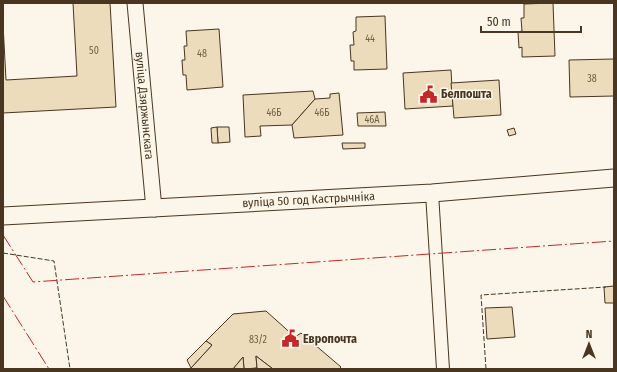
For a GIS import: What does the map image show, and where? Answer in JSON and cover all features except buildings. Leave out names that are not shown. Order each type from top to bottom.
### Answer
[{"type":"main road","name":"вуліца 50 год Кастрычніка","points":[[3,216],[432,193],[614,178]]},
{"type":"street","name":"вуліца Дзяржынскага","points":[[135,3],[154,209]]},
{"type":"street","points":[[432,193],[443,369]]},
{"type":"fence","points":[[3,253],[54,261],[70,369]]},
{"type":"fence","points":[[486,369],[481,295],[606,287]]},
{"type":"power","points":[[3,235],[33,282],[614,241]]},
{"type":"power","points":[[3,296],[49,369]]},
{"type":"place","name":"Белпошта","points":[[428,94]]},
{"type":"place","name":"Европочта","points":[[290,339]]}]
